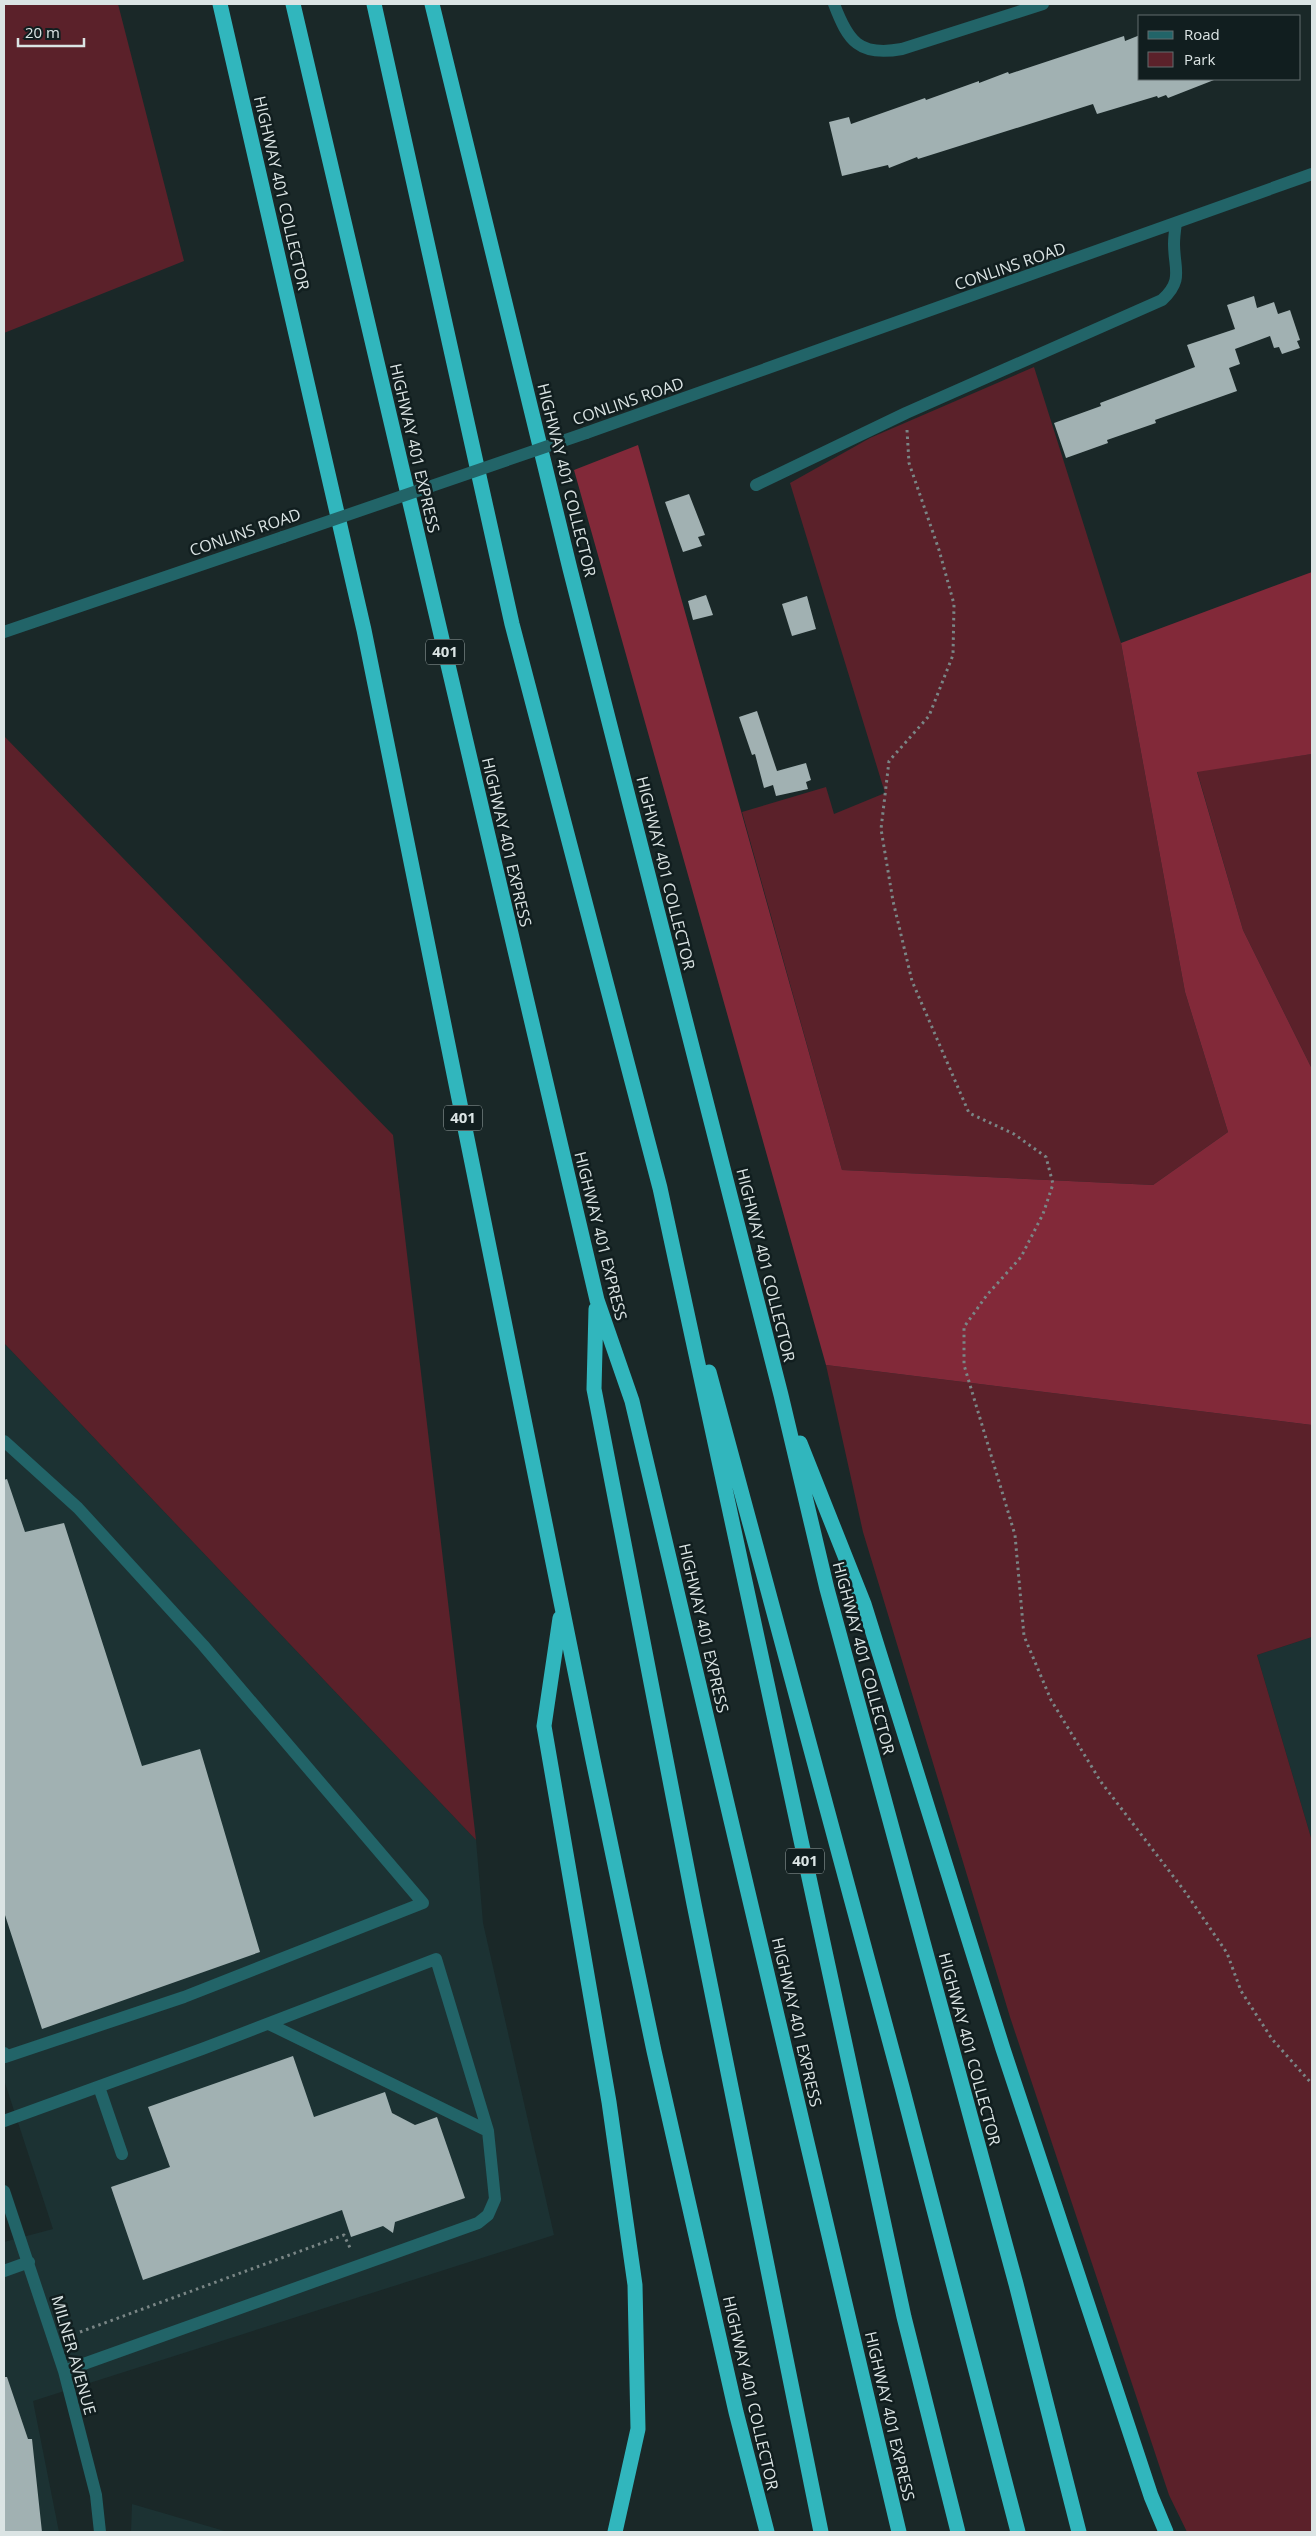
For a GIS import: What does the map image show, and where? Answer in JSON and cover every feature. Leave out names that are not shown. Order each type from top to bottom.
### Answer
[{"type":"highway","name":"HIGHWAY 401 COLLECTOR","points":[[220,4],[364,630],[654,2050],[734,2402],[767,2532]]},
{"type":"highway","name":"HIGHWAY 401 EXPRESS","points":[[293,4],[597,1300],[632,1401],[899,2532]]},
{"type":"highway","name":"401","points":[[374,4],[512,624],[660,1188],[904,2317],[958,2532]]},
{"type":"highway","name":"HIGHWAY 401 COLLECTOR","points":[[432,4],[573,579],[781,1395],[826,1589],[1016,2284],[1079,2532]]},
{"type":"highway","points":[[660,1188],[902,2088],[1018,2532]]},
{"type":"highway","points":[[597,1300],[594,1389],[694,1904],[821,2532]]},
{"type":"highway","points":[[781,1395],[864,1604],[1003,2049],[1148,2487],[1166,2532]]},
{"type":"highway","points":[[562,1606],[544,1726],[609,2102],[635,2285],[638,2429],[616,2532]]},
{"type":"street","points":[[834,4],[847,34],[859,46],[870,51],[883,52],[902,49],[1043,4]]},
{"type":"street","name":"CONLINS ROAD","points":[[4,632],[586,433],[1312,174]]},
{"type":"street","points":[[756,485],[906,414],[1162,300],[1170,292],[1176,280],[1174,242],[1176,223]]},
{"type":"street","points":[[4,1441],[78,1508],[197,1638],[423,1904],[184,1997],[5,2056],[4,2053]]},
{"type":"street","points":[[4,2120],[269,2024],[436,1959],[488,2131],[495,2199],[488,2215],[478,2223],[64,2371]]},
{"type":"street","points":[[269,2024],[488,2131]]},
{"type":"street","points":[[98,2086],[122,2154]]},
{"type":"street","name":"MILNER AVENUE","points":[[4,2190],[64,2371],[96,2495],[100,2532]]},
{"type":"street","points":[[4,2271],[29,2262]]},
{"type":"path","points":[[906,414],[909,463],[939,550],[954,604],[953,656],[929,716],[890,761],[882,829],[893,902],[912,981],[969,1113],[1014,1134],[1046,1157],[1053,1184],[1043,1214],[1021,1257],[987,1295],[964,1327],[964,1365],[1015,1535],[1024,1636],[1051,1700],[1101,1782],[1186,1893],[1227,1953],[1241,1991],[1272,2039],[1312,2084]]},
{"type":"path","points":[[80,2332],[344,2236],[358,2266]]},
{"type":"shaded area","points":[[638,445],[842,1170],[1153,1185],[1228,1132],[1185,992],[1121,643],[1312,572],[1312,754],[1197,772],[1243,930],[1312,1069],[1312,1425],[826,1365],[574,470]]},
{"type":"shaded area","points":[[4,1343],[476,1840],[483,1923],[554,2235],[33,2401],[59,2532],[4,2532],[4,2242],[53,2229],[4,2080]]},
{"type":"shaded area","points":[[1312,1637],[1312,1841],[1257,1655]]},
{"type":"shaded area","points":[[132,2504],[228,2532],[131,2532]]},
{"type":"green space","points":[[4,4],[118,4],[184,261],[4,333]]},
{"type":"green space","points":[[1034,367],[1121,643],[1185,992],[1228,1132],[1153,1185],[842,1170],[742,812],[826,787],[834,814],[885,793],[790,483],[870,438]]},
{"type":"green space","points":[[4,736],[393,1135],[476,1840],[4,1343]]},
{"type":"green space","points":[[1312,754],[1312,1069],[1243,930],[1197,771]]},
{"type":"green space","points":[[826,1365],[1312,1425],[1312,1637],[1257,1655],[1312,1841],[1312,2532],[1187,2532],[1169,2495],[1010,2017],[863,1532]]},
{"type":"building","points":[[1124,36],[1125,41],[1138,36],[1138,80],[1214,80],[1168,98],[1166,95],[1158,98],[1157,96],[1097,114],[1093,104],[918,159],[917,157],[889,168],[888,165],[842,176],[829,122],[849,117],[851,124],[925,98],[926,100],[979,81],[979,83],[1008,72],[1009,74]]},
{"type":"building","points":[[1254,296],[1257,308],[1274,302],[1278,314],[1290,310],[1300,340],[1297,341],[1300,348],[1282,354],[1279,347],[1274,348],[1270,336],[1235,349],[1240,364],[1229,368],[1237,391],[1155,420],[1156,423],[1107,440],[1108,443],[1066,458],[1054,423],[1101,406],[1100,403],[1195,367],[1187,345],[1235,329],[1227,305]]},
{"type":"building","points":[[689,494],[705,535],[698,537],[702,546],[683,552],[665,502]]},
{"type":"building","points":[[706,595],[713,615],[693,620],[688,601]]},
{"type":"building","points":[[807,596],[816,629],[792,636],[782,604]]},
{"type":"building","points":[[757,711],[777,771],[806,763],[811,780],[806,782],[808,789],[776,796],[773,785],[764,788],[755,754],[752,755],[739,717]]},
{"type":"building","points":[[7,1479],[25,1532],[64,1523],[142,1766],[200,1749],[260,1952],[42,2029],[4,1912],[4,1480]]},
{"type":"building","points":[[293,2056],[314,2117],[385,2092],[392,2113],[415,2125],[437,2117],[465,2198],[395,2222],[393,2233],[383,2226],[351,2237],[342,2210],[143,2280],[111,2187],[170,2167],[148,2107]]},
{"type":"building","points":[[4,2377],[7,2377],[28,2439],[32,2439],[42,2532],[4,2532]]}]
